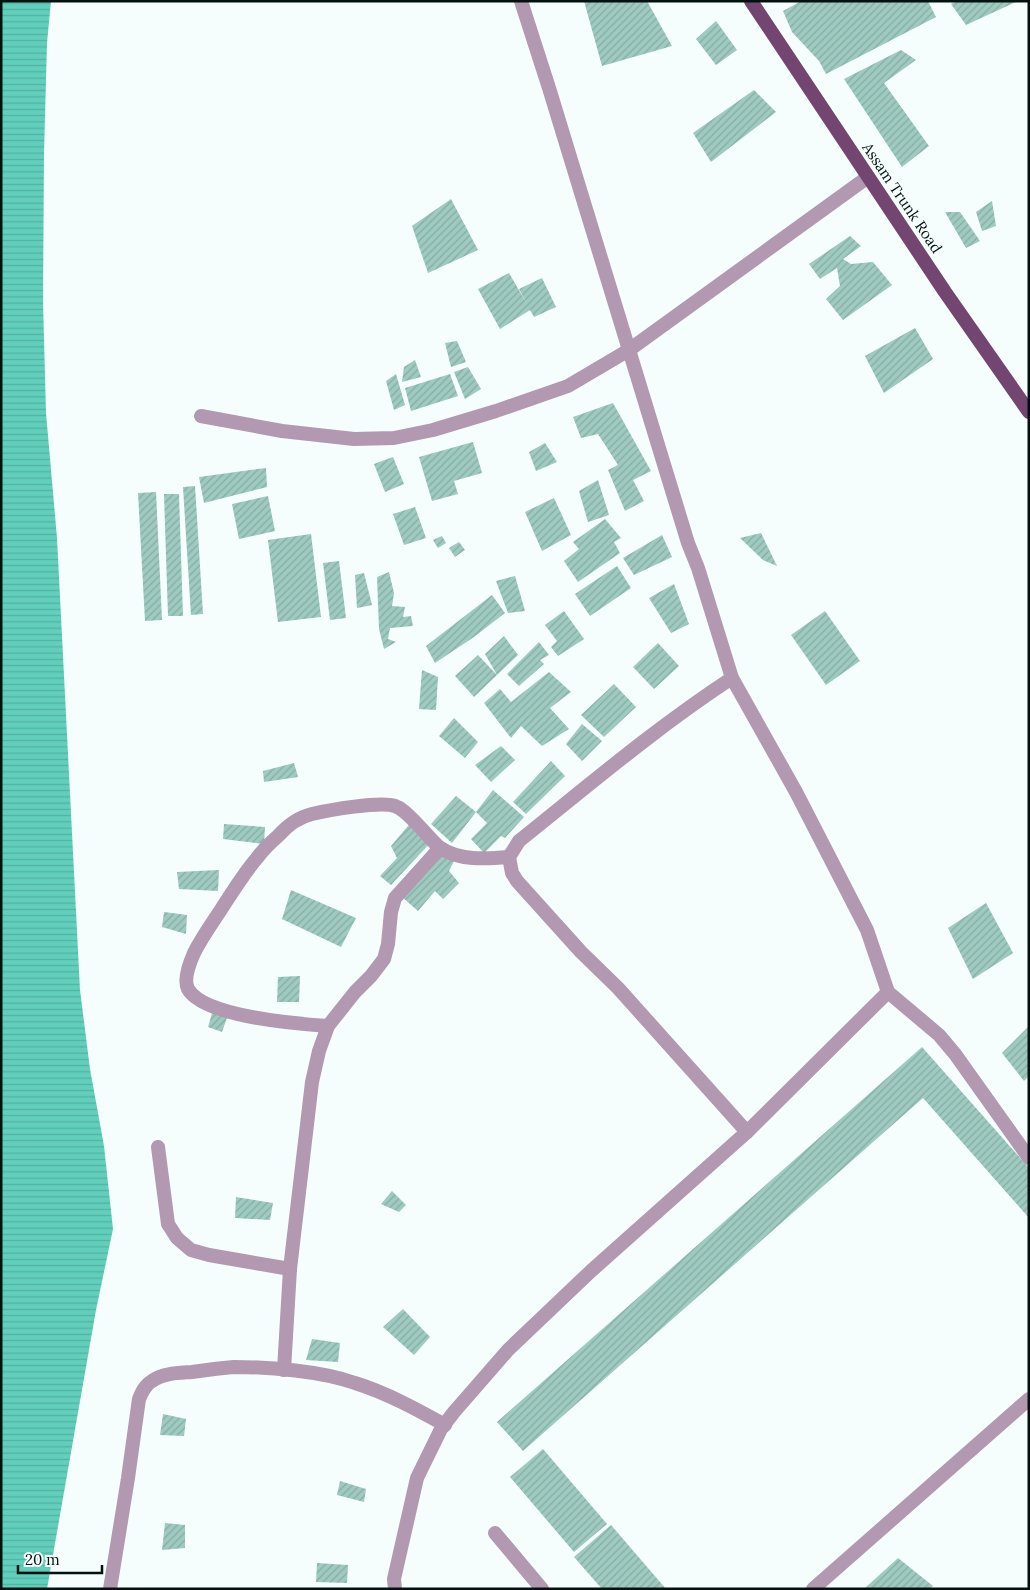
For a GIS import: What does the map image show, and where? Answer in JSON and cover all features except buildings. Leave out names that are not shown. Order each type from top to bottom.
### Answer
[{"type":"main road","name":"Assam Trunk Road","points":[[751,1],[945,292],[1029,412]]},
{"type":"street","points":[[521,1],[688,543],[698,568],[732,678],[796,792],[867,930],[888,992],[939,1035],[955,1054],[1029,1158]]},
{"type":"street","points":[[201,416],[282,431],[354,439],[394,438],[433,430],[568,386],[630,350],[868,176]]},
{"type":"street","points":[[732,678],[665,724],[526,835],[519,841],[509,857],[512,873],[517,881],[581,952],[618,988],[747,1132]]},
{"type":"street","points":[[328,1026],[282,1022],[236,1014],[210,1005],[194,996],[187,988],[186,975],[194,953],[256,858],[278,835],[305,816],[382,804],[403,810],[440,848],[470,858],[509,857]]},
{"type":"street","points":[[284,1370],[290,1269],[312,1082],[319,1051],[328,1026],[384,958],[395,898],[440,848]]},
{"type":"street","points":[[394,1589],[394,1580],[417,1478],[454,1412],[508,1350],[591,1272],[747,1132],[888,992]]},
{"type":"street","points":[[158,1147],[168,1224],[177,1238],[191,1250],[209,1255],[290,1269]]},
{"type":"street","points":[[110,1589],[139,1399],[143,1389],[152,1381],[166,1375],[234,1367],[284,1370],[321,1375],[354,1382],[409,1406],[445,1425]]},
{"type":"street","points":[[813,1589],[1029,1399]]},
{"type":"street","points":[[495,1533],[542,1589]]},
{"type":"shaded area","points":[[1,1],[51,1],[47,43],[44,154],[43,301],[46,413],[57,538],[80,990],[90,1069],[104,1146],[113,1229],[96,1310],[47,1589],[1,1589]]}]
